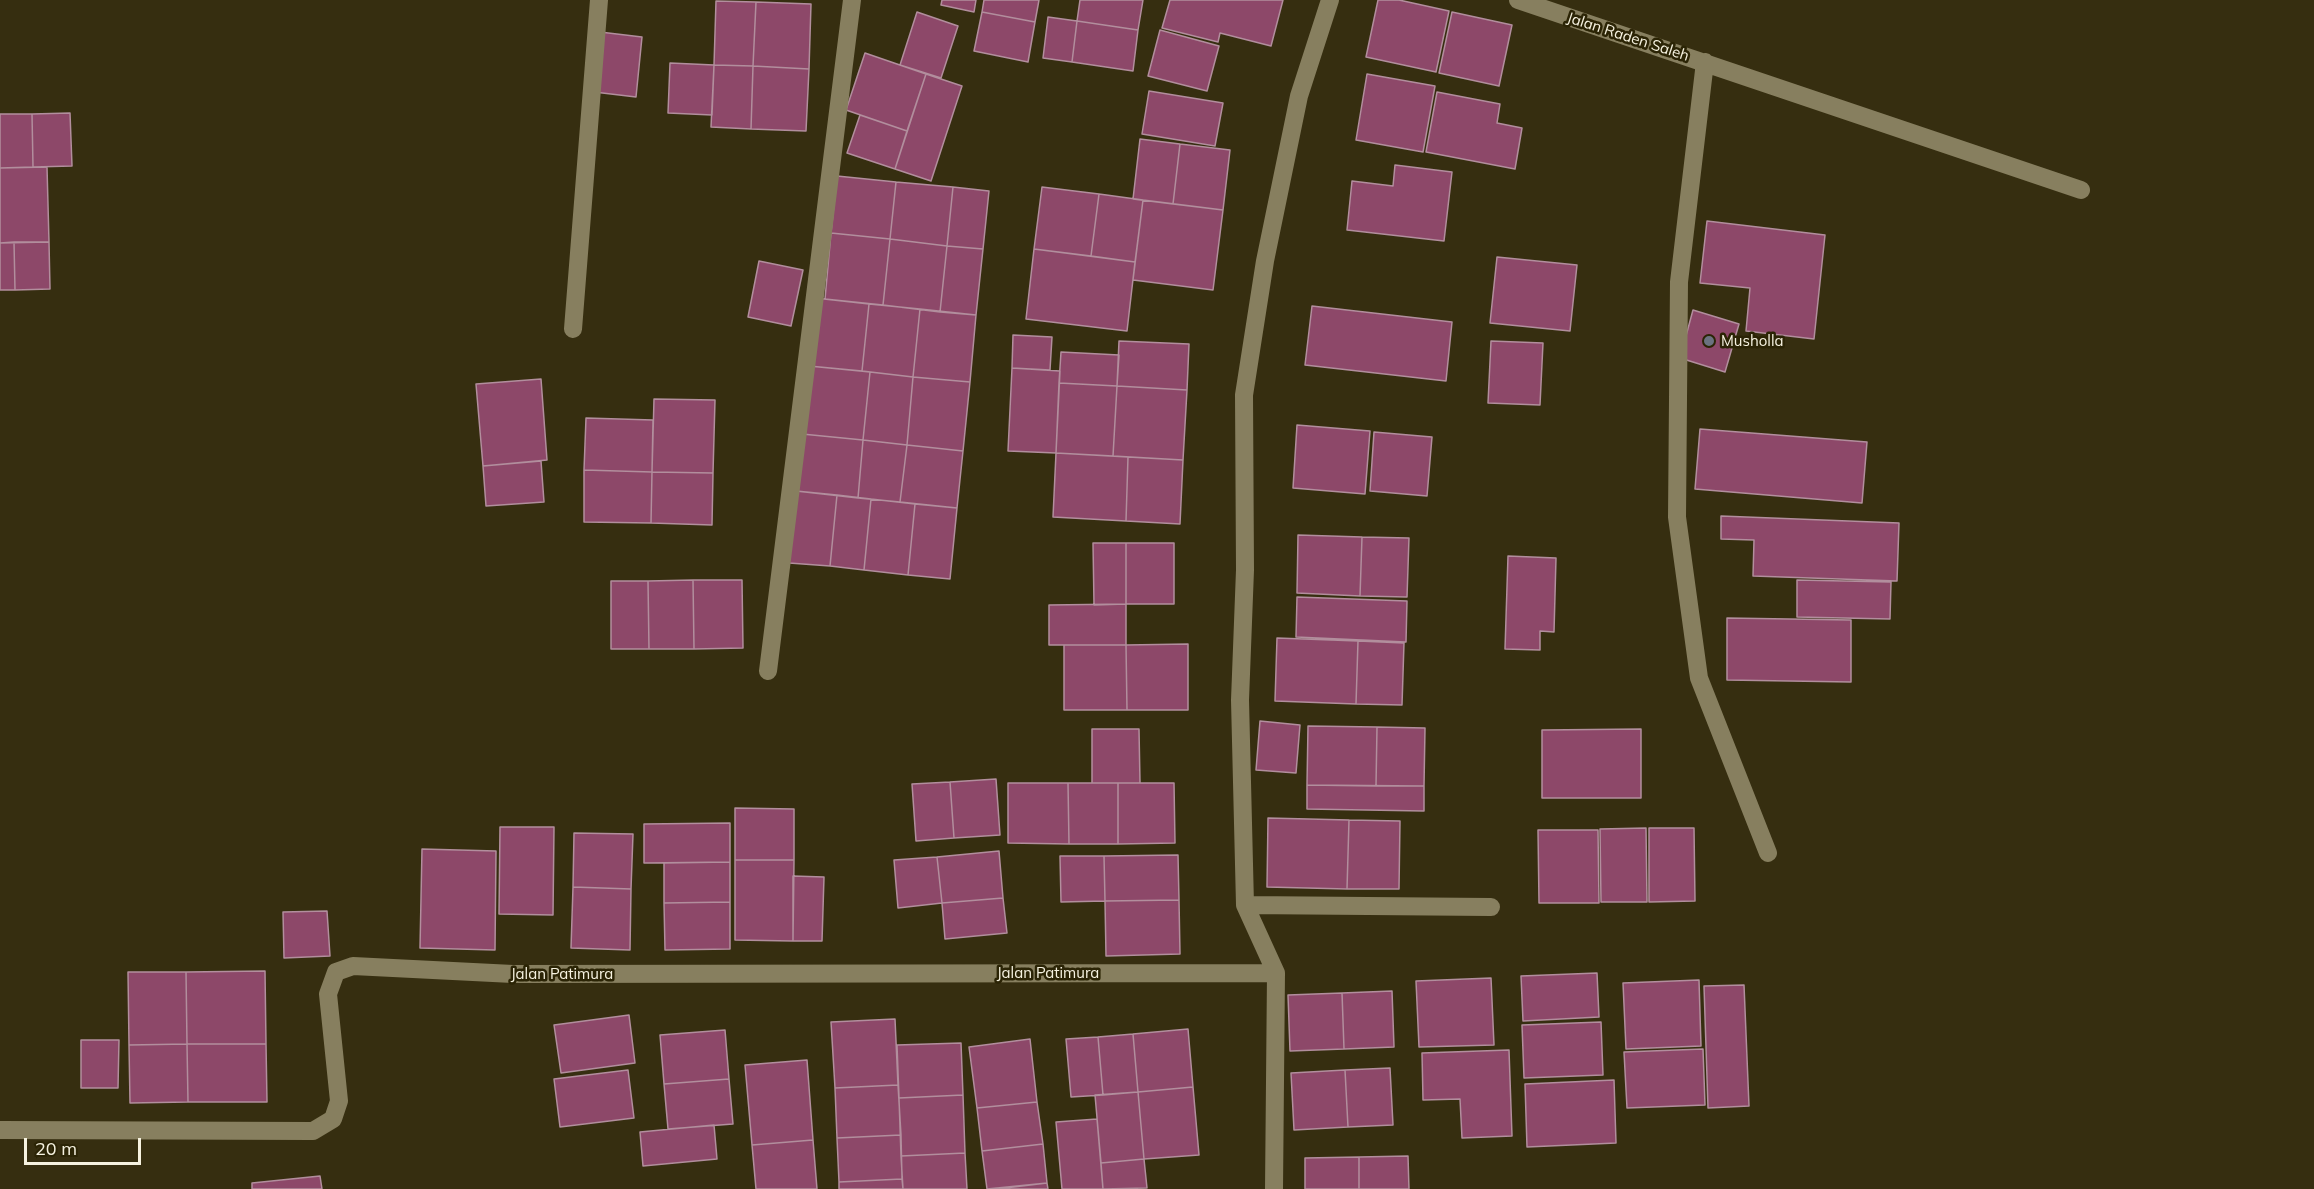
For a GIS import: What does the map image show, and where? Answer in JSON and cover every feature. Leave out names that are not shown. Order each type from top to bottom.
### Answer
[{"type":"street","points":[[573,329],[599,0]]},
{"type":"street","points":[[768,671],[852,0]]},
{"type":"street","points":[[1274,1189],[1276,973],[1245,905],[1240,700],[1245,570],[1244,395],[1265,261],[1299,96],[1330,0]]},
{"type":"street","name":"Jalan Raden Saleh","points":[[1518,0],[2081,190]]},
{"type":"street","points":[[1705,62],[1679,282],[1677,517],[1699,678],[1767,853]]},
{"type":"street","points":[[1245,905],[1491,907]]},
{"type":"street","name":"Jalan Patimura","points":[[0,1130],[313,1131],[333,1119],[339,1101],[328,994],[336,972],[353,966],[513,974],[1276,973]]},
{"type":"building","points":[[942,0],[976,0],[974,12],[941,5]]},
{"type":"building","points":[[984,0],[1039,0],[1035,22],[982,12]]},
{"type":"building","points":[[1080,0],[1143,0],[1138,30],[1077,21]]},
{"type":"building","points":[[1170,0],[1283,0],[1271,46],[1220,33],[1218,42],[1162,28]]},
{"type":"building","points":[[1378,0],[1399,0],[1449,11],[1436,72],[1366,57]]},
{"type":"building","points":[[716,1],[756,2],[753,66],[714,65]]},
{"type":"building","points":[[756,2],[811,4],[809,69],[753,66]]},
{"type":"building","points":[[917,12],[958,26],[941,78],[900,65]]},
{"type":"building","points":[[982,12],[1035,22],[1028,62],[974,51]]},
{"type":"building","points":[[1452,12],[1512,25],[1499,86],[1439,73]]},
{"type":"building","points":[[1048,17],[1077,21],[1072,62],[1043,58]]},
{"type":"building","points":[[1077,21],[1138,30],[1133,71],[1072,62]]},
{"type":"building","points":[[1160,30],[1219,46],[1207,91],[1148,76]]},
{"type":"building","points":[[600,32],[642,37],[636,97],[594,92]]},
{"type":"building","points":[[865,53],[926,74],[907,131],[846,110]]},
{"type":"building","points":[[670,63],[714,65],[712,115],[668,113]]},
{"type":"building","points":[[714,65],[753,66],[751,129],[711,127]]},
{"type":"building","points":[[753,66],[809,69],[806,131],[751,129]]},
{"type":"building","points":[[926,74],[962,86],[931,181],[895,169]]},
{"type":"building","points":[[1367,74],[1435,86],[1423,152],[1356,140]]},
{"type":"building","points":[[1149,91],[1223,103],[1215,146],[1142,134]]},
{"type":"building","points":[[1437,92],[1500,104],[1497,123],[1522,128],[1515,169],[1426,152]]},
{"type":"building","points":[[70,113],[72,166],[33,167],[32,114]]},
{"type":"building","points":[[0,114],[32,114],[33,167],[0,168]]},
{"type":"building","points":[[860,115],[907,131],[895,169],[847,153]]},
{"type":"building","points":[[1140,139],[1180,144],[1173,204],[1133,199]]},
{"type":"building","points":[[1180,144],[1230,150],[1223,210],[1173,204]]},
{"type":"building","points":[[1395,165],[1452,172],[1444,241],[1347,230],[1352,181],[1393,186]]},
{"type":"building","points":[[47,167],[49,242],[0,243],[0,168]]},
{"type":"building","points":[[837,176],[896,182],[890,239],[831,233]]},
{"type":"building","points":[[896,182],[953,187],[947,246],[890,239]]},
{"type":"building","points":[[953,187],[989,191],[983,249],[947,246]]},
{"type":"building","points":[[1042,187],[1099,194],[1091,256],[1034,249]]},
{"type":"building","points":[[1099,194],[1143,200],[1135,262],[1091,256]]},
{"type":"building","points":[[1143,200],[1223,210],[1213,290],[1133,280]]},
{"type":"building","points":[[1707,221],[1825,235],[1814,339],[1746,331],[1750,288],[1700,283]]},
{"type":"building","points":[[831,233],[890,239],[883,305],[825,299]]},
{"type":"building","points":[[890,239],[947,246],[940,312],[883,305]]},
{"type":"building","points":[[14,242],[15,290],[0,290],[0,243]]},
{"type":"building","points":[[14,242],[49,242],[50,289],[15,290]]},
{"type":"building","points":[[947,246],[983,249],[976,315],[940,312]]},
{"type":"building","points":[[1034,249],[1135,262],[1127,331],[1026,319]]},
{"type":"building","points":[[1497,257],[1577,265],[1570,331],[1490,323]]},
{"type":"building","points":[[759,261],[803,270],[791,326],[748,317]]},
{"type":"building","points":[[815,298],[869,304],[862,371],[809,366]]},
{"type":"building","points":[[869,304],[920,309],[913,377],[862,371]]},
{"type":"building","points":[[1312,306],[1452,322],[1446,381],[1305,365]]},
{"type":"building","points":[[920,309],[976,315],[970,382],[913,377]]},
{"type":"building","name":"Musholla","points":[[1693,310],[1739,324],[1725,372],[1680,358]]},
{"type":"building","points":[[1013,335],[1052,337],[1050,370],[1012,368]]},
{"type":"building","points":[[1119,341],[1189,344],[1187,390],[1117,386]]},
{"type":"building","points":[[1491,341],[1543,343],[1540,405],[1488,403]]},
{"type":"building","points":[[1061,352],[1119,355],[1117,386],[1059,383]]},
{"type":"building","points":[[809,366],[870,372],[863,440],[802,434]]},
{"type":"building","points":[[1012,368],[1060,371],[1056,453],[1008,451]]},
{"type":"building","points":[[870,372],[913,377],[907,445],[863,440]]},
{"type":"building","points":[[913,377],[970,382],[963,451],[907,445]]},
{"type":"building","points":[[541,379],[547,460],[483,466],[476,384]]},
{"type":"building","points":[[1059,383],[1117,386],[1113,456],[1056,453]]},
{"type":"building","points":[[1117,386],[1187,390],[1183,460],[1113,456]]},
{"type":"building","points":[[654,399],[715,400],[713,473],[652,472]]},
{"type":"building","points":[[586,418],[653,420],[652,472],[584,470]]},
{"type":"building","points":[[1297,425],[1370,431],[1365,494],[1293,488]]},
{"type":"building","points":[[1700,429],[1867,442],[1862,503],[1695,489]]},
{"type":"building","points":[[1374,432],[1432,437],[1427,496],[1370,491]]},
{"type":"building","points":[[802,434],[863,440],[858,498],[796,491]]},
{"type":"building","points":[[863,440],[907,445],[900,502],[858,498]]},
{"type":"building","points":[[907,445],[963,451],[957,508],[900,502]]},
{"type":"building","points":[[1056,453],[1128,457],[1126,521],[1053,517]]},
{"type":"building","points":[[1128,457],[1183,460],[1180,524],[1126,521]]},
{"type":"building","points":[[541,461],[544,502],[486,506],[483,466]]},
{"type":"building","points":[[584,470],[652,472],[651,523],[584,522]]},
{"type":"building","points":[[652,472],[713,473],[712,525],[651,523]]},
{"type":"building","points":[[796,491],[837,495],[830,566],[789,563]]},
{"type":"building","points":[[837,495],[871,499],[864,570],[830,566]]},
{"type":"building","points":[[871,499],[915,504],[908,575],[864,570]]},
{"type":"building","points":[[915,504],[957,508],[950,579],[908,575]]},
{"type":"building","points":[[1721,516],[1899,523],[1897,581],[1753,576],[1754,540],[1721,539]]},
{"type":"building","points":[[1298,535],[1362,537],[1360,596],[1297,593]]},
{"type":"building","points":[[1362,537],[1409,538],[1407,597],[1360,596]]},
{"type":"building","points":[[1093,543],[1126,543],[1126,604],[1094,605]]},
{"type":"building","points":[[1126,543],[1174,543],[1174,604],[1126,604]]},
{"type":"building","points":[[1508,556],[1556,558],[1554,632],[1540,631],[1540,650],[1505,649]]},
{"type":"building","points":[[693,580],[742,580],[743,648],[694,649]]},
{"type":"building","points":[[693,580],[694,649],[649,649],[648,581]]},
{"type":"building","points":[[1797,580],[1891,582],[1890,619],[1797,617]]},
{"type":"building","points":[[611,581],[648,581],[649,649],[611,649]]},
{"type":"building","points":[[1297,597],[1407,601],[1406,642],[1296,637]]},
{"type":"building","points":[[1126,604],[1126,645],[1049,645],[1049,605]]},
{"type":"building","points":[[1727,618],[1851,620],[1851,682],[1727,680]]},
{"type":"building","points":[[1277,638],[1358,641],[1356,704],[1275,701]]},
{"type":"building","points":[[1358,641],[1404,643],[1402,705],[1356,704]]},
{"type":"building","points":[[1188,644],[1188,710],[1127,710],[1126,645]]},
{"type":"building","points":[[1064,645],[1126,645],[1127,710],[1064,710]]},
{"type":"building","points":[[1260,721],[1300,725],[1296,773],[1256,770]]},
{"type":"building","points":[[1308,726],[1377,727],[1376,786],[1307,785]]},
{"type":"building","points":[[1377,727],[1425,728],[1424,786],[1376,786]]},
{"type":"building","points":[[1092,729],[1139,729],[1140,783],[1092,783]]},
{"type":"building","points":[[1641,729],[1641,798],[1542,798],[1542,730]]},
{"type":"building","points":[[996,779],[1000,835],[954,838],[950,782]]},
{"type":"building","points":[[950,782],[954,838],[916,841],[912,784]]},
{"type":"building","points":[[1008,783],[1068,783],[1069,844],[1008,843]]},
{"type":"building","points":[[1068,783],[1118,783],[1118,844],[1069,844]]},
{"type":"building","points":[[1118,783],[1174,783],[1175,843],[1118,844]]},
{"type":"building","points":[[1307,785],[1424,786],[1424,811],[1307,809]]},
{"type":"building","points":[[735,808],[794,809],[794,860],[735,860]]},
{"type":"building","points":[[1268,818],[1349,820],[1347,889],[1267,887]]},
{"type":"building","points":[[1349,820],[1400,821],[1399,889],[1347,889]]},
{"type":"building","points":[[730,823],[730,862],[644,863],[644,824]]},
{"type":"building","points":[[500,827],[554,827],[553,915],[499,914]]},
{"type":"building","points":[[1646,828],[1647,902],[1601,902],[1600,829]]},
{"type":"building","points":[[1649,828],[1694,828],[1695,901],[1649,902]]},
{"type":"building","points":[[1538,830],[1598,830],[1599,903],[1539,903]]},
{"type":"building","points":[[574,833],[633,834],[631,889],[573,887]]},
{"type":"building","points":[[422,849],[496,851],[495,950],[420,948]]},
{"type":"building","points":[[999,851],[1003,898],[942,903],[937,857]]},
{"type":"building","points":[[1178,855],[1179,900],[1105,901],[1104,856]]},
{"type":"building","points":[[1060,856],[1104,856],[1105,901],[1061,902]]},
{"type":"building","points":[[937,857],[942,903],[898,908],[894,860]]},
{"type":"building","points":[[735,860],[794,860],[793,941],[735,940]]},
{"type":"building","points":[[730,862],[730,902],[664,903],[664,863]]},
{"type":"building","points":[[793,876],[824,877],[822,941],[793,941]]},
{"type":"building","points":[[573,887],[631,889],[630,950],[571,948]]},
{"type":"building","points":[[1003,898],[1007,933],[945,939],[942,903]]},
{"type":"building","points":[[1179,900],[1180,954],[1106,956],[1105,901]]},
{"type":"building","points":[[730,902],[730,949],[665,950],[664,903]]},
{"type":"building","points":[[327,911],[330,956],[284,958],[283,912]]},
{"type":"building","points":[[265,971],[266,1044],[187,1044],[186,972]]},
{"type":"building","points":[[128,972],[186,972],[187,1044],[129,1045]]},
{"type":"building","points":[[1597,973],[1599,1017],[1523,1021],[1521,976]]},
{"type":"building","points":[[1491,978],[1494,1045],[1419,1047],[1416,981]]},
{"type":"building","points":[[1699,980],[1701,1046],[1626,1049],[1623,983]]},
{"type":"building","points":[[1744,985],[1749,1106],[1708,1108],[1704,986]]},
{"type":"building","points":[[1392,991],[1394,1047],[1344,1049],[1342,993]]},
{"type":"building","points":[[1342,993],[1344,1049],[1290,1051],[1288,995]]},
{"type":"building","points":[[629,1015],[635,1063],[561,1073],[554,1025]]},
{"type":"building","points":[[895,1019],[898,1085],[835,1088],[831,1022]]},
{"type":"building","points":[[1601,1022],[1603,1075],[1524,1078],[1522,1025]]},
{"type":"building","points":[[1188,1029],[1193,1087],[1138,1092],[1133,1034]]},
{"type":"building","points":[[725,1030],[729,1079],[664,1084],[660,1035]]},
{"type":"building","points":[[1133,1034],[1138,1092],[1103,1095],[1098,1037]]},
{"type":"building","points":[[1098,1037],[1103,1095],[1071,1097],[1066,1039]]},
{"type":"building","points":[[1030,1039],[1037,1102],[977,1108],[969,1047]]},
{"type":"building","points":[[81,1040],[119,1040],[118,1088],[81,1088]]},
{"type":"building","points":[[961,1043],[963,1095],[899,1098],[897,1045]]},
{"type":"building","points":[[187,1044],[266,1044],[267,1102],[188,1102]]},
{"type":"building","points":[[187,1044],[188,1102],[130,1103],[129,1045]]},
{"type":"building","points":[[1703,1049],[1705,1105],[1627,1108],[1624,1052]]},
{"type":"building","points":[[1509,1050],[1512,1136],[1462,1138],[1460,1099],[1423,1100],[1422,1053]]},
{"type":"building","points":[[807,1060],[813,1140],[752,1145],[745,1065]]},
{"type":"building","points":[[1390,1068],[1393,1125],[1348,1127],[1345,1070]]},
{"type":"building","points":[[628,1070],[634,1118],[560,1127],[554,1079]]},
{"type":"building","points":[[1345,1070],[1348,1127],[1294,1130],[1291,1073]]},
{"type":"building","points":[[729,1079],[733,1124],[668,1129],[664,1084]]},
{"type":"building","points":[[1614,1080],[1616,1143],[1527,1147],[1525,1084]]},
{"type":"building","points":[[898,1085],[901,1135],[837,1138],[835,1088]]},
{"type":"building","points":[[1193,1087],[1199,1155],[1144,1159],[1138,1092]]},
{"type":"building","points":[[1138,1092],[1144,1159],[1101,1163],[1095,1095]]},
{"type":"building","points":[[963,1095],[965,1153],[901,1156],[899,1098]]},
{"type":"building","points":[[1037,1102],[1043,1144],[982,1151],[977,1108]]},
{"type":"building","points":[[1097,1119],[1103,1189],[1062,1189],[1056,1122]]},
{"type":"building","points":[[714,1125],[717,1159],[643,1166],[640,1132]]},
{"type":"building","points":[[901,1135],[902,1179],[839,1182],[837,1138]]},
{"type":"building","points":[[813,1140],[817,1189],[756,1189],[752,1145]]},
{"type":"building","points":[[1043,1144],[1047,1183],[987,1189],[982,1151]]},
{"type":"building","points":[[965,1153],[967,1189],[903,1189],[901,1156]]},
{"type":"building","points":[[1408,1156],[1409,1189],[1359,1189],[1359,1157]]},
{"type":"building","points":[[1359,1157],[1359,1189],[1305,1189],[1305,1158]]},
{"type":"building","points":[[1144,1159],[1147,1188],[1103,1189],[1101,1163]]},
{"type":"building","points":[[320,1176],[322,1189],[252,1189],[252,1183]]},
{"type":"building","points":[[902,1179],[903,1189],[839,1189],[839,1182]]},
{"type":"building","points":[[1047,1183],[1048,1189],[997,1189]]},
{"type":"place","name":"Musholla","points":[[1709,341]]}]
